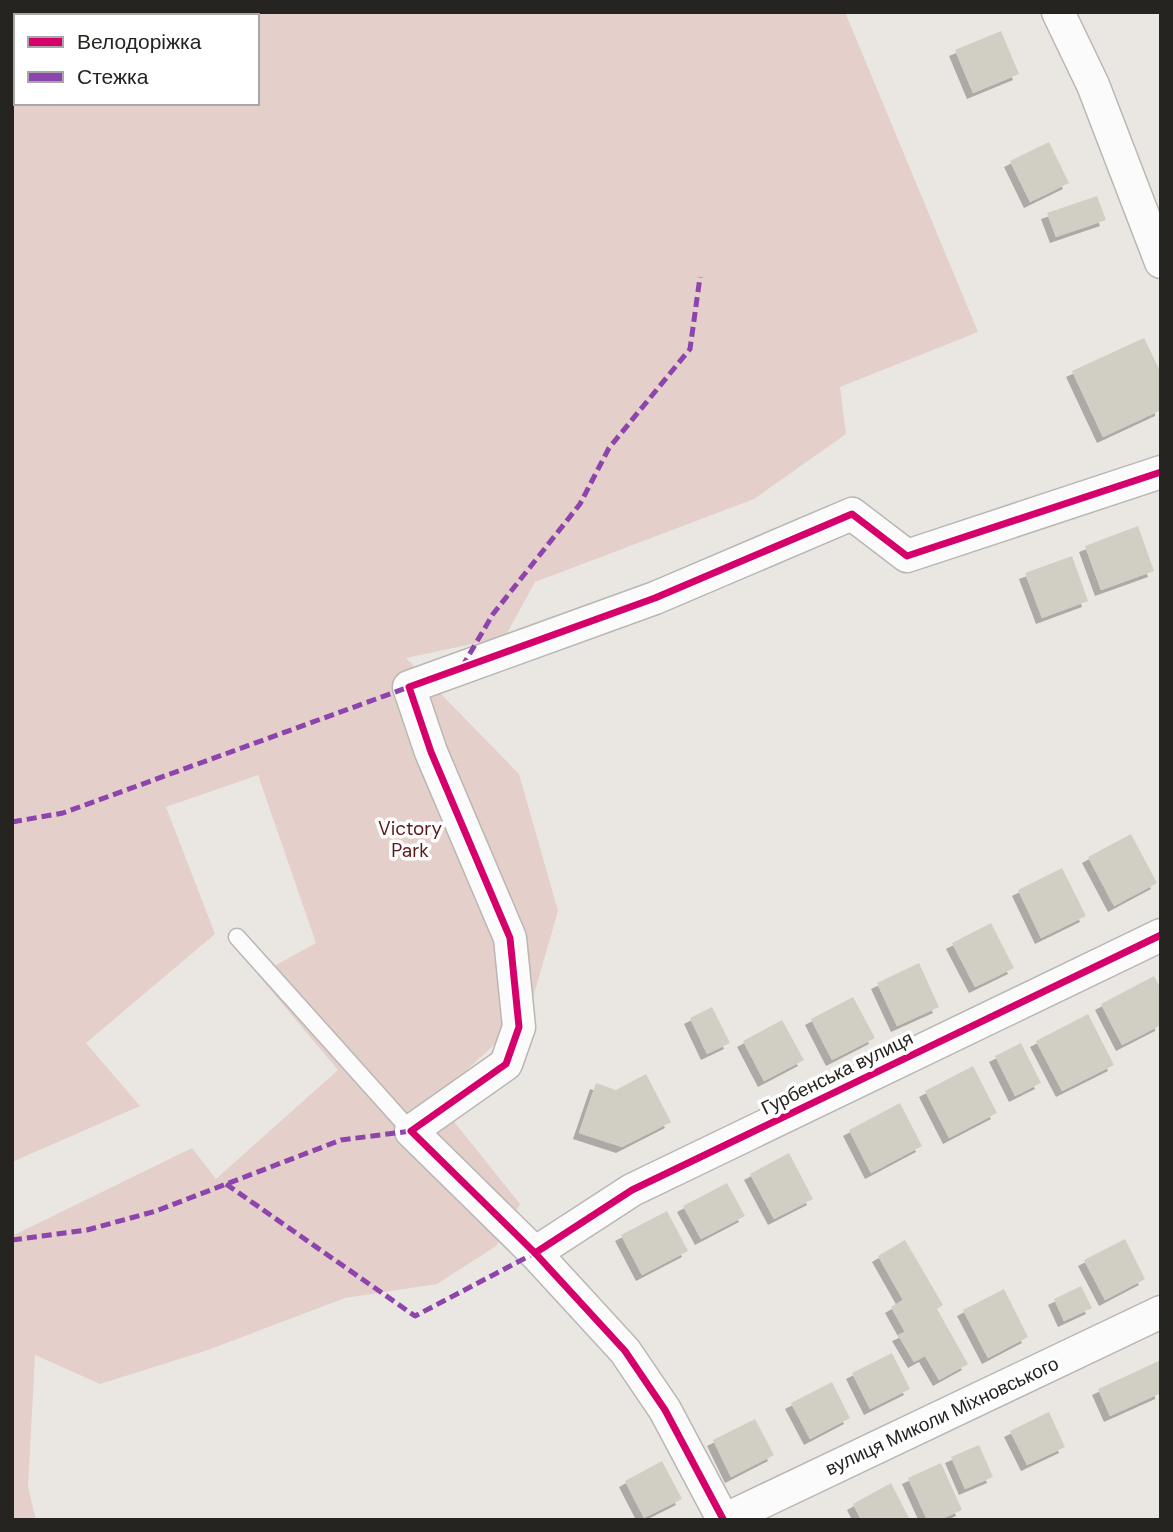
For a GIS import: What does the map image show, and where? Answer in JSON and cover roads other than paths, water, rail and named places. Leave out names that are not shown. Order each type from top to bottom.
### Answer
[{"type":"street","points":[[1058,12],[1093,85],[1161,262]]},
{"type":"street","points":[[724,1519],[665,1410],[625,1351],[535,1253],[411,1131],[506,1064],[519,1027],[510,938],[431,752],[409,687],[655,598],[852,514],[907,556],[1161,472]]},
{"type":"street","name":"Гурбенська вулиця","points":[[535,1253],[632,1190],[1161,935]]},
{"type":"street","name":"вулиця Миколи Міхновського","points":[[724,1519],[1161,1312]]},
{"type":"lane","points":[[237,937],[411,1131]]},
{"type":"park label","name":"Victory Park","points":[[410,839]]}]
